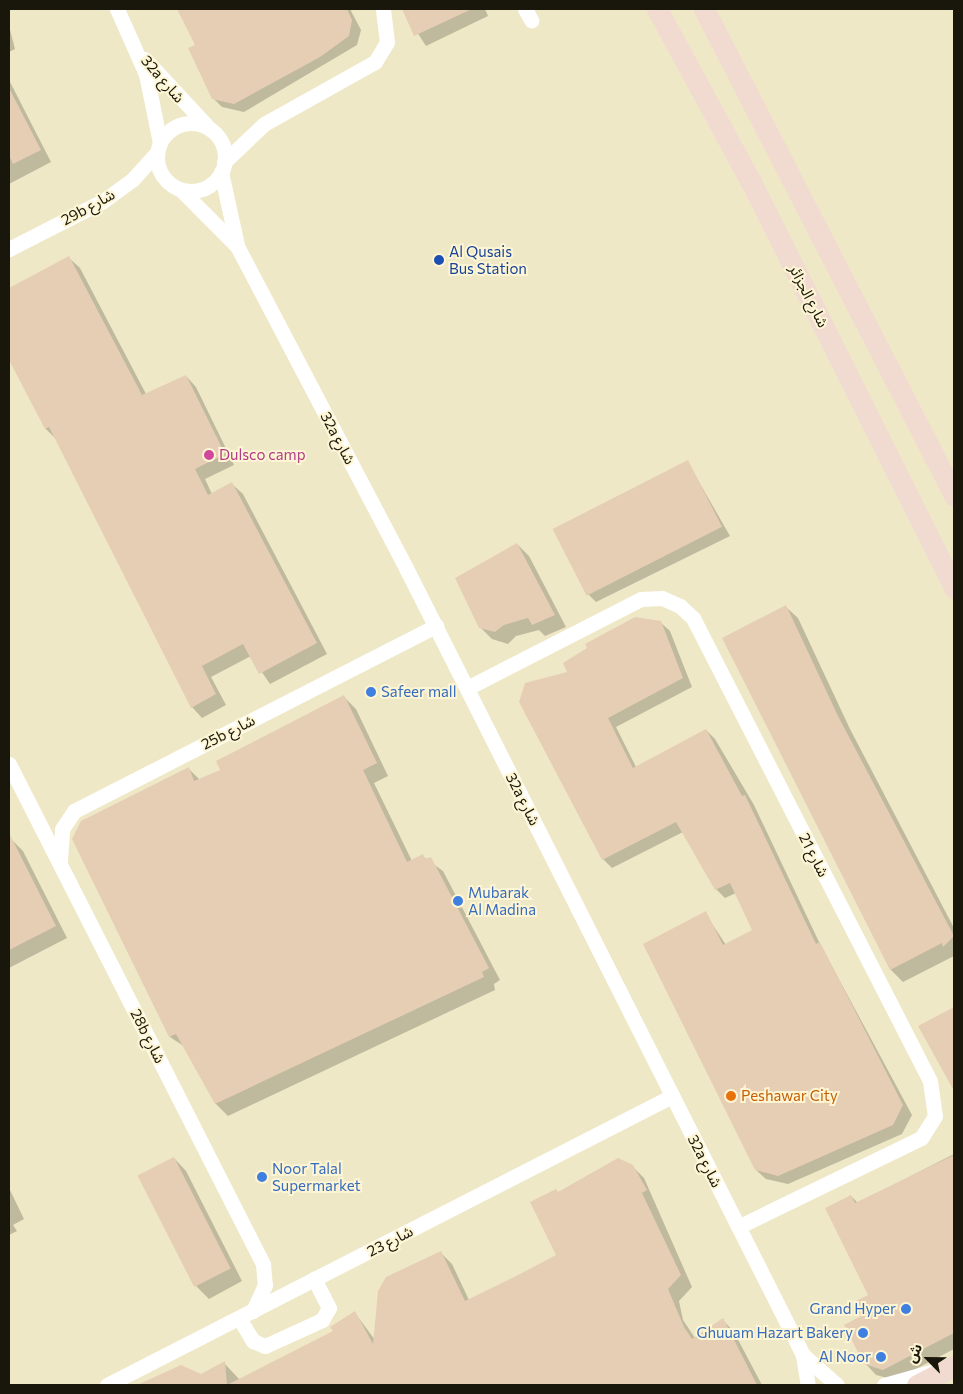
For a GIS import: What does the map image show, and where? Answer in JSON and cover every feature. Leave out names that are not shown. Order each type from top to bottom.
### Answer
[{"type":"main road","name":"شارع الجزائر","points":[[657,9],[760,200],[954,588]]},
{"type":"main road","points":[[704,9],[954,495]]},
{"type":"main road","points":[[917,1385],[948,1369]]},
{"type":"street","name":"32a شارع","points":[[117,9],[138,50],[159,148]]},
{"type":"street","points":[[222,167],[221,143],[209,128],[181,124],[159,148],[165,179],[181,190],[200,189],[222,167],[264,124],[375,62],[387,42],[383,9]]},
{"type":"street","name":"32a شارع","points":[[138,50],[209,128]]},
{"type":"street","name":"29b شارع","points":[[9,249],[103,201],[133,179],[159,148]]},
{"type":"street","name":"32a شارع","points":[[222,167],[237,246],[436,626],[802,1354],[808,1385]]},
{"type":"street","name":"32a شارع","points":[[181,190],[237,246]]},
{"type":"street","name":"شارع 21","points":[[467,688],[641,599],[662,598],[680,606],[693,618],[930,1081],[935,1116],[922,1138],[738,1227]]},
{"type":"street","name":"25b شارع","points":[[61,866],[60,834],[74,811],[436,626]]},
{"type":"street","name":"28b شارع","points":[[9,764],[263,1264],[264,1285],[253,1311]]},
{"type":"street","name":"شارع 23","points":[[107,1385],[672,1096]]},
{"type":"street","points":[[239,1318],[253,1341],[265,1346],[322,1320],[328,1304],[314,1279]]},
{"type":"street","name":"32a شارع","points":[[802,1354],[837,1385]]},
{"type":"street","points":[[884,1385],[922,1372],[948,1369]]},
{"type":"building","points":[[177,9],[347,9],[352,20],[349,36],[320,57],[234,104],[212,99],[188,48],[195,45]]},
{"type":"building","points":[[402,9],[472,9],[414,36]]},
{"type":"building","points":[[9,88],[41,150],[13,164],[9,155]]},
{"type":"building","points":[[69,256],[142,395],[186,375],[225,454],[195,469],[208,495],[232,482],[317,643],[259,674],[243,644],[202,666],[216,694],[191,708],[49,427],[45,429],[9,360],[9,288]]},
{"type":"building","points":[[688,460],[722,527],[587,596],[553,529]]},
{"type":"building","points":[[517,543],[555,615],[532,625],[528,618],[504,625],[495,632],[479,628],[455,578]]},
{"type":"building","points":[[786,605],[838,716],[954,936],[943,947],[942,943],[890,970],[722,638]]},
{"type":"building","points":[[635,617],[661,621],[683,678],[608,718],[633,768],[706,729],[742,796],[745,795],[816,944],[820,942],[903,1105],[893,1125],[778,1176],[755,1170],[643,944],[706,911],[723,945],[752,930],[730,883],[715,890],[676,822],[602,860],[519,702],[525,683],[567,672],[563,663],[587,648],[585,644]]},
{"type":"building","points":[[344,695],[377,763],[363,770],[407,862],[423,854],[425,859],[431,857],[489,968],[482,972],[484,977],[215,1104],[176,1034],[169,1037],[72,839],[81,821],[189,767],[194,781],[220,770],[216,761]]},
{"type":"building","points":[[9,833],[56,926],[9,950]]},
{"type":"building","points":[[954,1007],[954,1091],[918,1026]]},
{"type":"building","points":[[954,1155],[954,1333],[883,1370],[864,1364],[844,1325],[861,1316],[854,1302],[868,1295],[825,1208],[851,1195],[855,1203]]},
{"type":"building","points":[[174,1157],[231,1268],[194,1287],[137,1176]]},
{"type":"building","points":[[618,1158],[633,1165],[647,1190],[642,1193],[681,1275],[668,1289],[684,1327],[692,1339],[723,1318],[757,1385],[227,1385],[333,1331],[330,1327],[355,1311],[373,1344],[378,1291],[386,1277],[441,1251],[465,1301],[556,1255],[530,1202],[556,1189],[558,1192]]},
{"type":"building","points":[[225,1361],[227,1385],[137,1385],[181,1365],[201,1374]]},
{"type":"place","name":"Al Qusais Bus Station","points":[[439,260]]},
{"type":"place","name":"Dulsco camp","points":[[209,455]]},
{"type":"place","name":"Safeer mall","points":[[371,692]]},
{"type":"place","name":"Mubarak Al Madina","points":[[458,901]]},
{"type":"place","name":"Peshawar City","points":[[731,1096]]},
{"type":"place","name":"Noor Talal Supermarket","points":[[262,1177]]},
{"type":"place","name":"Grand Hyper","points":[[906,1309]]},
{"type":"place","name":"Ghuuam Hazart Bakery","points":[[863,1333]]},
{"type":"place","name":"Al Noor","points":[[881,1357]]}]
